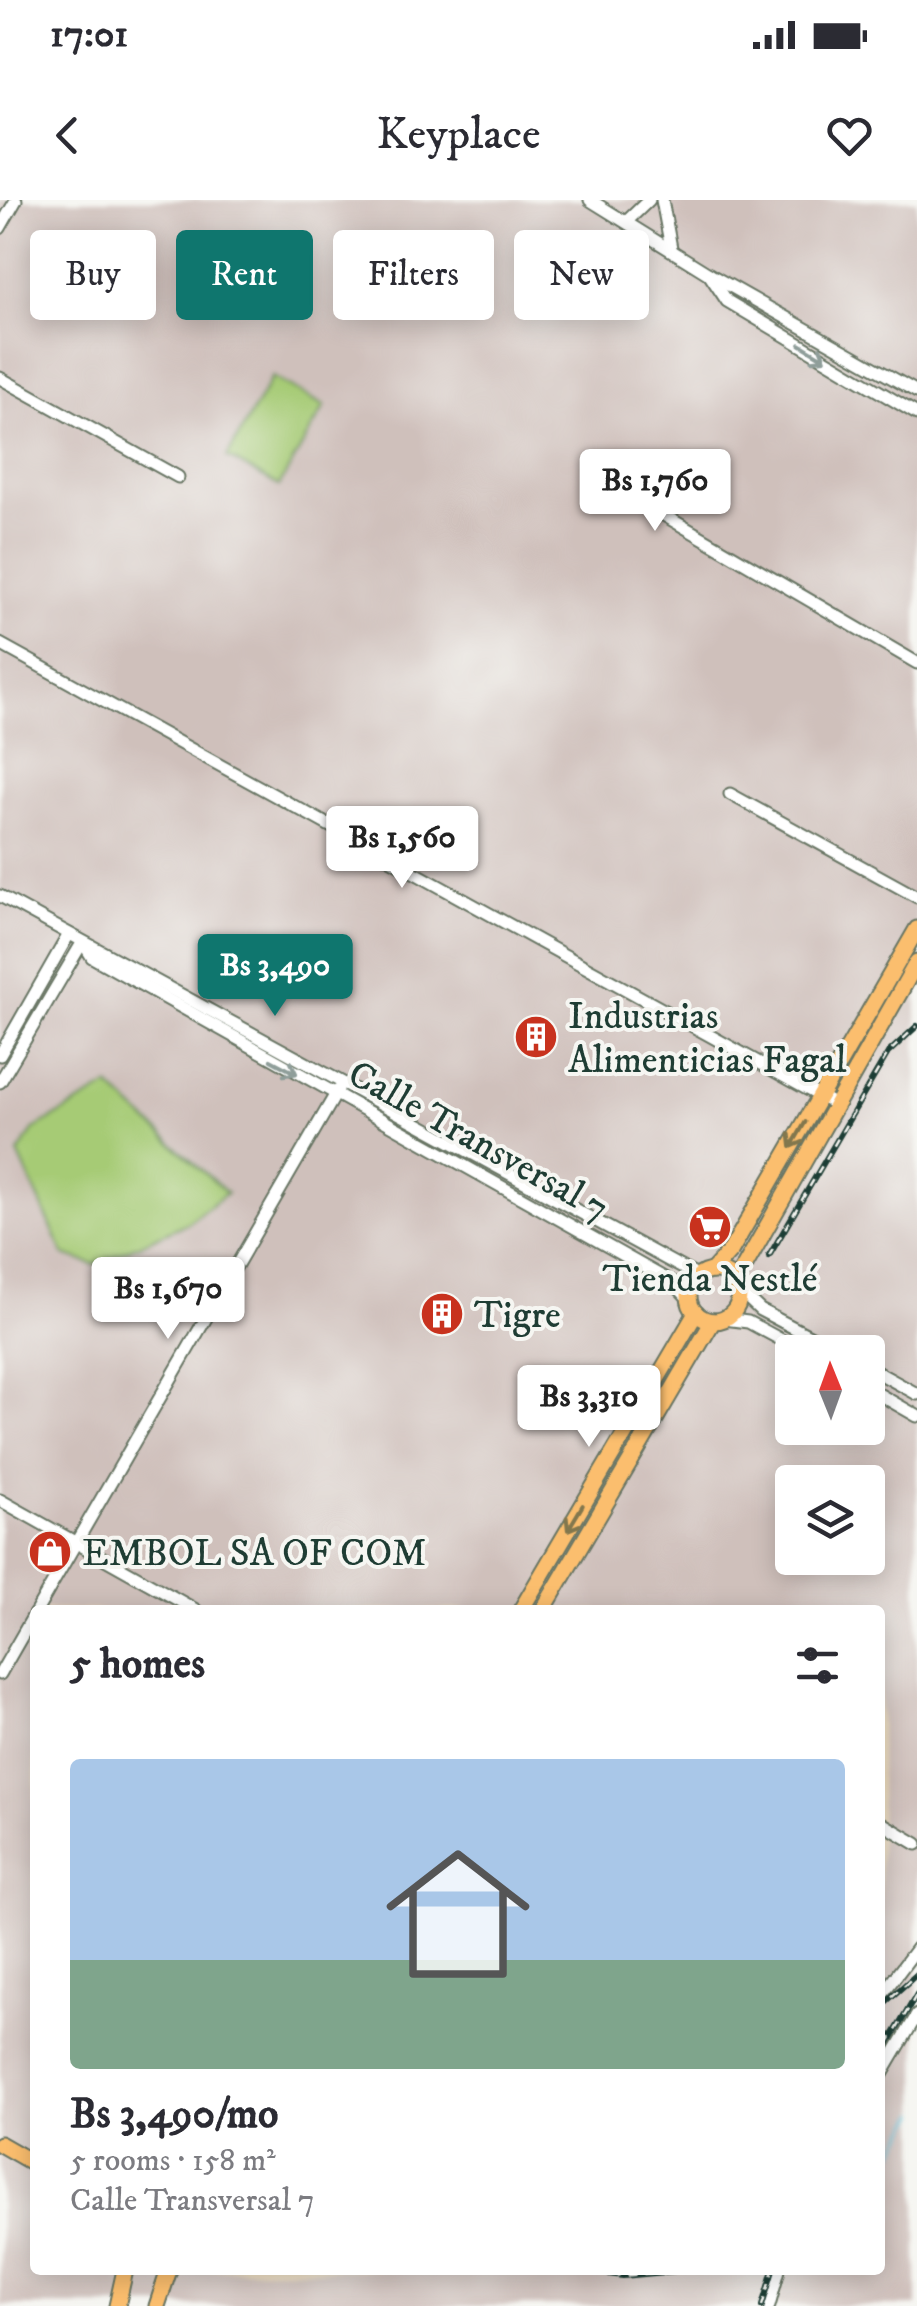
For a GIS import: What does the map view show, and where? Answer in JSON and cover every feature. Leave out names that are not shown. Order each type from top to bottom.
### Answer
[{"type":"main road","points":[[545,1605],[718,1320],[735,1310],[737,1286],[827,1100],[917,929]]},
{"type":"main road","points":[[524,1605],[693,1306],[706,1274],[731,1250],[917,962]]},
{"type":"main road","points":[[706,1274],[726,1274],[737,1286]]},
{"type":"main road","points":[[693,1306],[718,1320]]},
{"type":"main road","points":[[554,1554],[570,1564]]},
{"type":"main road","points":[[0,2144],[30,2161]]},
{"type":"main road","points":[[117,2306],[123,2275]]},
{"type":"main road","points":[[157,2306],[166,2275]]},
{"type":"street","points":[[0,228],[16,200]]},
{"type":"street","points":[[590,200],[709,274],[917,392]]},
{"type":"street","points":[[627,221],[649,200]]},
{"type":"street","points":[[662,200],[671,248]]},
{"type":"street","points":[[709,274],[727,300],[917,414]]},
{"type":"street","points":[[852,375],[861,359]]},
{"type":"street","points":[[0,378],[178,477]]},
{"type":"street","points":[[626,493],[917,663]]},
{"type":"street","points":[[0,644],[827,1100]]},
{"type":"street","points":[[730,794],[917,896]]},
{"type":"street","name":"Calle Transversal 7","points":[[0,896],[582,1213],[706,1274]]},
{"type":"street","points":[[0,1055],[69,934]]},
{"type":"street","points":[[0,1082],[83,943]]},
{"type":"street","name":"Calle Transversal 7","points":[[83,943],[92,957],[179,1010],[675,1284],[693,1306]]},
{"type":"street","points":[[40,1605],[344,1080]]},
{"type":"street","points":[[574,1226],[582,1213]]},
{"type":"street","points":[[737,1286],[760,1310],[808,1335]]},
{"type":"street","points":[[718,1320],[748,1322],[775,1336]]},
{"type":"street","points":[[885,1376],[917,1394]]},
{"type":"street","points":[[885,1398],[917,1416]]},
{"type":"street","points":[[0,1500],[187,1605]]},
{"type":"street","points":[[0,1674],[30,1622]]},
{"type":"street","points":[[885,1825],[917,1844]]},
{"type":"street","points":[[885,1990],[917,1948]]},
{"type":"street","points":[[885,2069],[917,2015]]},
{"type":"street","points":[[769,2306],[777,2275]]},
{"type":"shaded area","points":[[0,200],[917,200],[917,2306],[0,2306]]},
{"type":"green space","points":[[272,377],[325,406],[279,486],[227,457]]},
{"type":"green space","points":[[109,1086],[227,1193],[187,1223],[95,1265],[64,1255],[18,1153],[34,1129]]},
{"type":"waterway","points":[[885,2167],[917,2113]]},
{"type":"railway","points":[[769,1256],[888,1053],[917,1026]]},
{"type":"railway","points":[[885,2003],[917,1974]]},
{"type":"railway","points":[[885,2049],[917,1994]]},
{"type":"railway","points":[[616,2275],[634,2275]]},
{"type":"railway","points":[[762,2306],[771,2275]]},
{"type":"place","name":"Industrias Alimenticias Fagal","points":[[536,1037]]},
{"type":"place","name":"Tienda Nestlé","points":[[710,1227]]},
{"type":"place","name":"Tigre","points":[[442,1314]]},
{"type":"place","name":"EMBOL SA OF COM","points":[[50,1552]]}]
